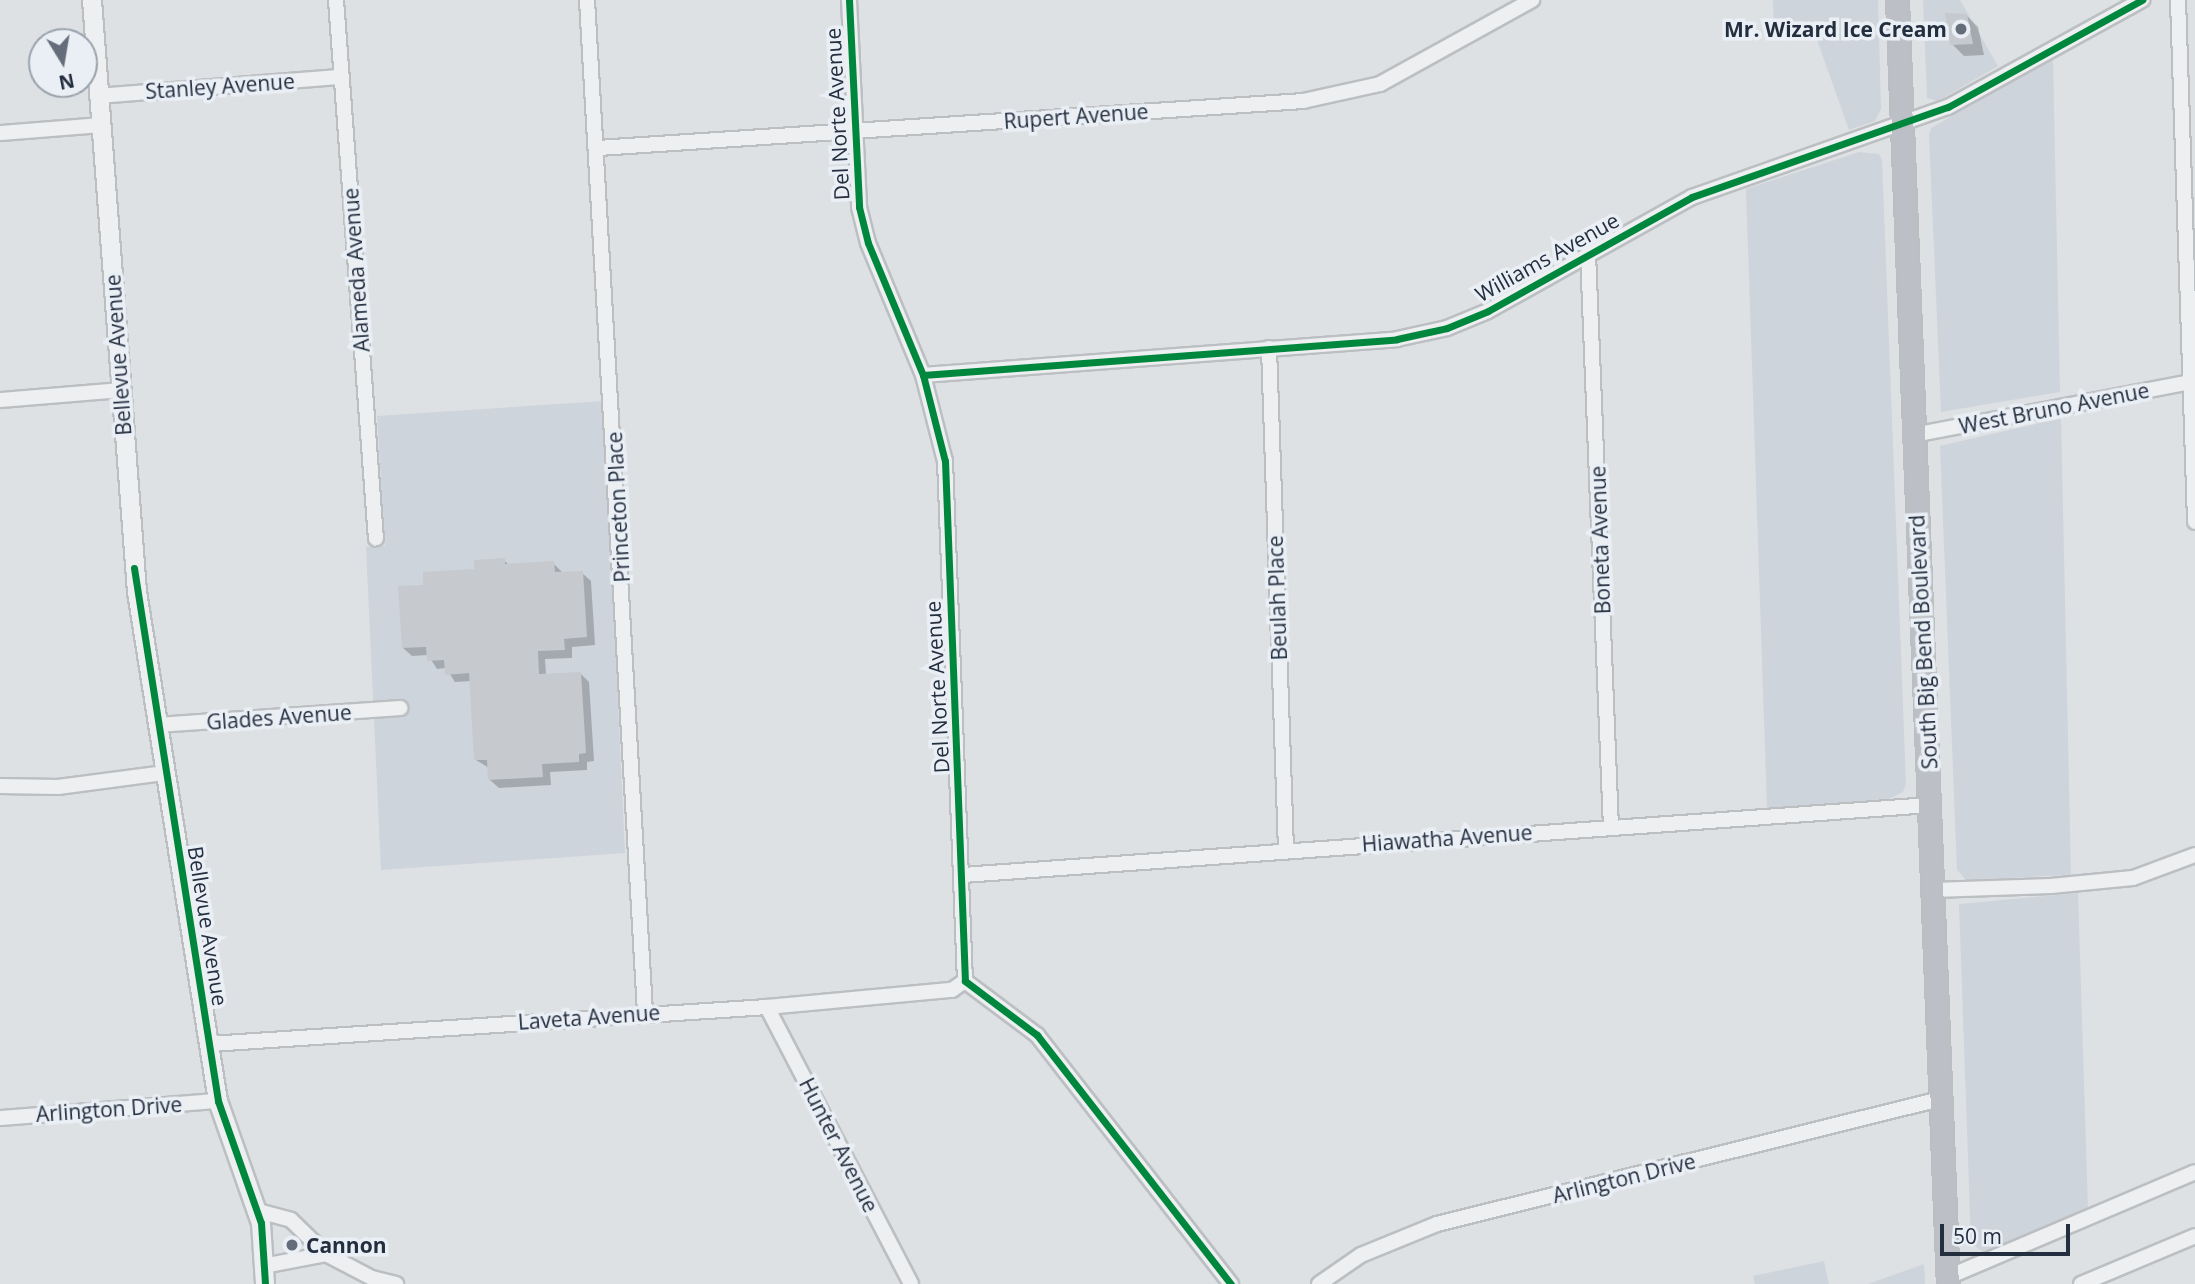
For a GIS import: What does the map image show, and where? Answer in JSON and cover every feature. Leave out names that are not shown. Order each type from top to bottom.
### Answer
[{"type":"main road","name":"South Big Bend Boulevard","points":[[1898,0],[1948,1281]]},
{"type":"street","name":"Bellevue Avenue","points":[[92,0],[134,568],[218,1101],[258,1212],[264,1275]]},
{"type":"street","name":"Alameda Avenue","points":[[335,0],[376,539]]},
{"type":"street","name":"Princeton Place","points":[[587,0],[598,148],[645,1013]]},
{"type":"street","name":"Del Norte Avenue","points":[[849,0],[859,207],[868,243],[923,375],[945,461],[965,981]]},
{"type":"street","name":"Rupert Avenue","points":[[598,148],[1326,96],[1380,84],[1532,0]]},
{"type":"street","name":"Williams Avenue","points":[[923,375],[1397,339],[1447,328],[1488,311],[1692,197],[1948,107],[2142,0]]},
{"type":"street","points":[[2178,0],[2195,522]]},
{"type":"street","name":"Stanley Avenue","points":[[99,96],[341,77]]},
{"type":"street","points":[[0,133],[101,125]]},
{"type":"street","name":"Boneta Avenue","points":[[1588,253],[1611,827]]},
{"type":"street","name":"Beulah Place","points":[[1269,348],[1286,849]]},
{"type":"street","name":"West Bruno Avenue","points":[[1913,435],[2192,381]]},
{"type":"street","points":[[0,400],[121,390]]},
{"type":"street","name":"Glades Avenue","points":[[158,725],[400,708]]},
{"type":"street","points":[[0,786],[58,787],[165,773]]},
{"type":"street","name":"Hiawatha Avenue","points":[[963,875],[1286,849],[1930,805]]},
{"type":"street","points":[[1933,890],[2051,886],[2133,878],[2195,855]]},
{"type":"street","points":[[965,981],[1037,1035],[1231,1284]]},
{"type":"street","name":"Laveta Avenue","points":[[210,1044],[766,1007],[952,990],[965,981]]},
{"type":"street","name":"Hunter Avenue","points":[[766,1007],[911,1284]]},
{"type":"street","name":"Arlington Drive","points":[[1318,1284],[1361,1255],[1437,1224],[1940,1099]]},
{"type":"street","name":"Arlington Drive","points":[[0,1118],[218,1101]]},
{"type":"street","points":[[1948,1281],[2195,1172]]},
{"type":"street","points":[[258,1212],[291,1220],[326,1254],[372,1278],[396,1284]]},
{"type":"street","points":[[2081,1284],[2195,1236]]},
{"type":"street","points":[[264,1275],[326,1254]]},
{"type":"shaded area","points":[[1773,0],[1878,0],[1881,109],[1875,121],[1849,130],[1812,26],[1774,29]]},
{"type":"shaded area","points":[[1923,0],[1960,0],[1998,66],[1938,101],[1927,98]]},
{"type":"shaded area","points":[[2053,58],[2060,392],[1941,412],[1929,135],[1931,128]]},
{"type":"shaded area","points":[[1859,152],[1879,154],[1882,160],[1906,784],[1903,792],[1889,799],[1767,808],[1746,189]]},
{"type":"shaded area","points":[[604,401],[625,853],[381,870],[366,547],[385,546],[377,416]]},
{"type":"shaded area","points":[[2061,418],[2071,875],[1966,880],[1957,870],[1940,446]]},
{"type":"shaded area","points":[[2078,893],[2088,1208],[1984,1253],[1971,1243],[1959,904]]},
{"type":"shaded area","points":[[1824,1261],[1829,1284],[1755,1284],[1753,1276]]},
{"type":"shaded area","points":[[1924,1264],[1925,1284],[1868,1284]]},
{"type":"building","name":"Mr. Wizard Ice Cream","points":[[1945,13],[1967,14],[1973,44],[1950,45]]},
{"type":"building","points":[[505,558],[505,564],[554,561],[555,572],[583,571],[587,637],[564,639],[565,650],[538,651],[539,674],[581,672],[586,753],[579,754],[579,762],[542,764],[543,777],[488,780],[487,760],[474,760],[469,673],[445,675],[444,660],[427,661],[426,647],[402,648],[398,586],[423,585],[423,572],[474,569],[474,560]]},
{"type":"cycle path","points":[[849,0],[859,207],[868,243],[923,375],[945,461],[965,981],[1037,1035],[1231,1284]]},
{"type":"cycle path","points":[[923,375],[1397,339],[1447,328],[1488,311],[1692,197],[1948,107],[2142,0]]},
{"type":"cycle path","points":[[134,568],[218,1101],[261,1223],[265,1284]]},
{"type":"place","name":"Mr. Wizard Ice Cream","points":[[1961,29]]},
{"type":"place","name":"Cannon","points":[[292,1245]]}]
